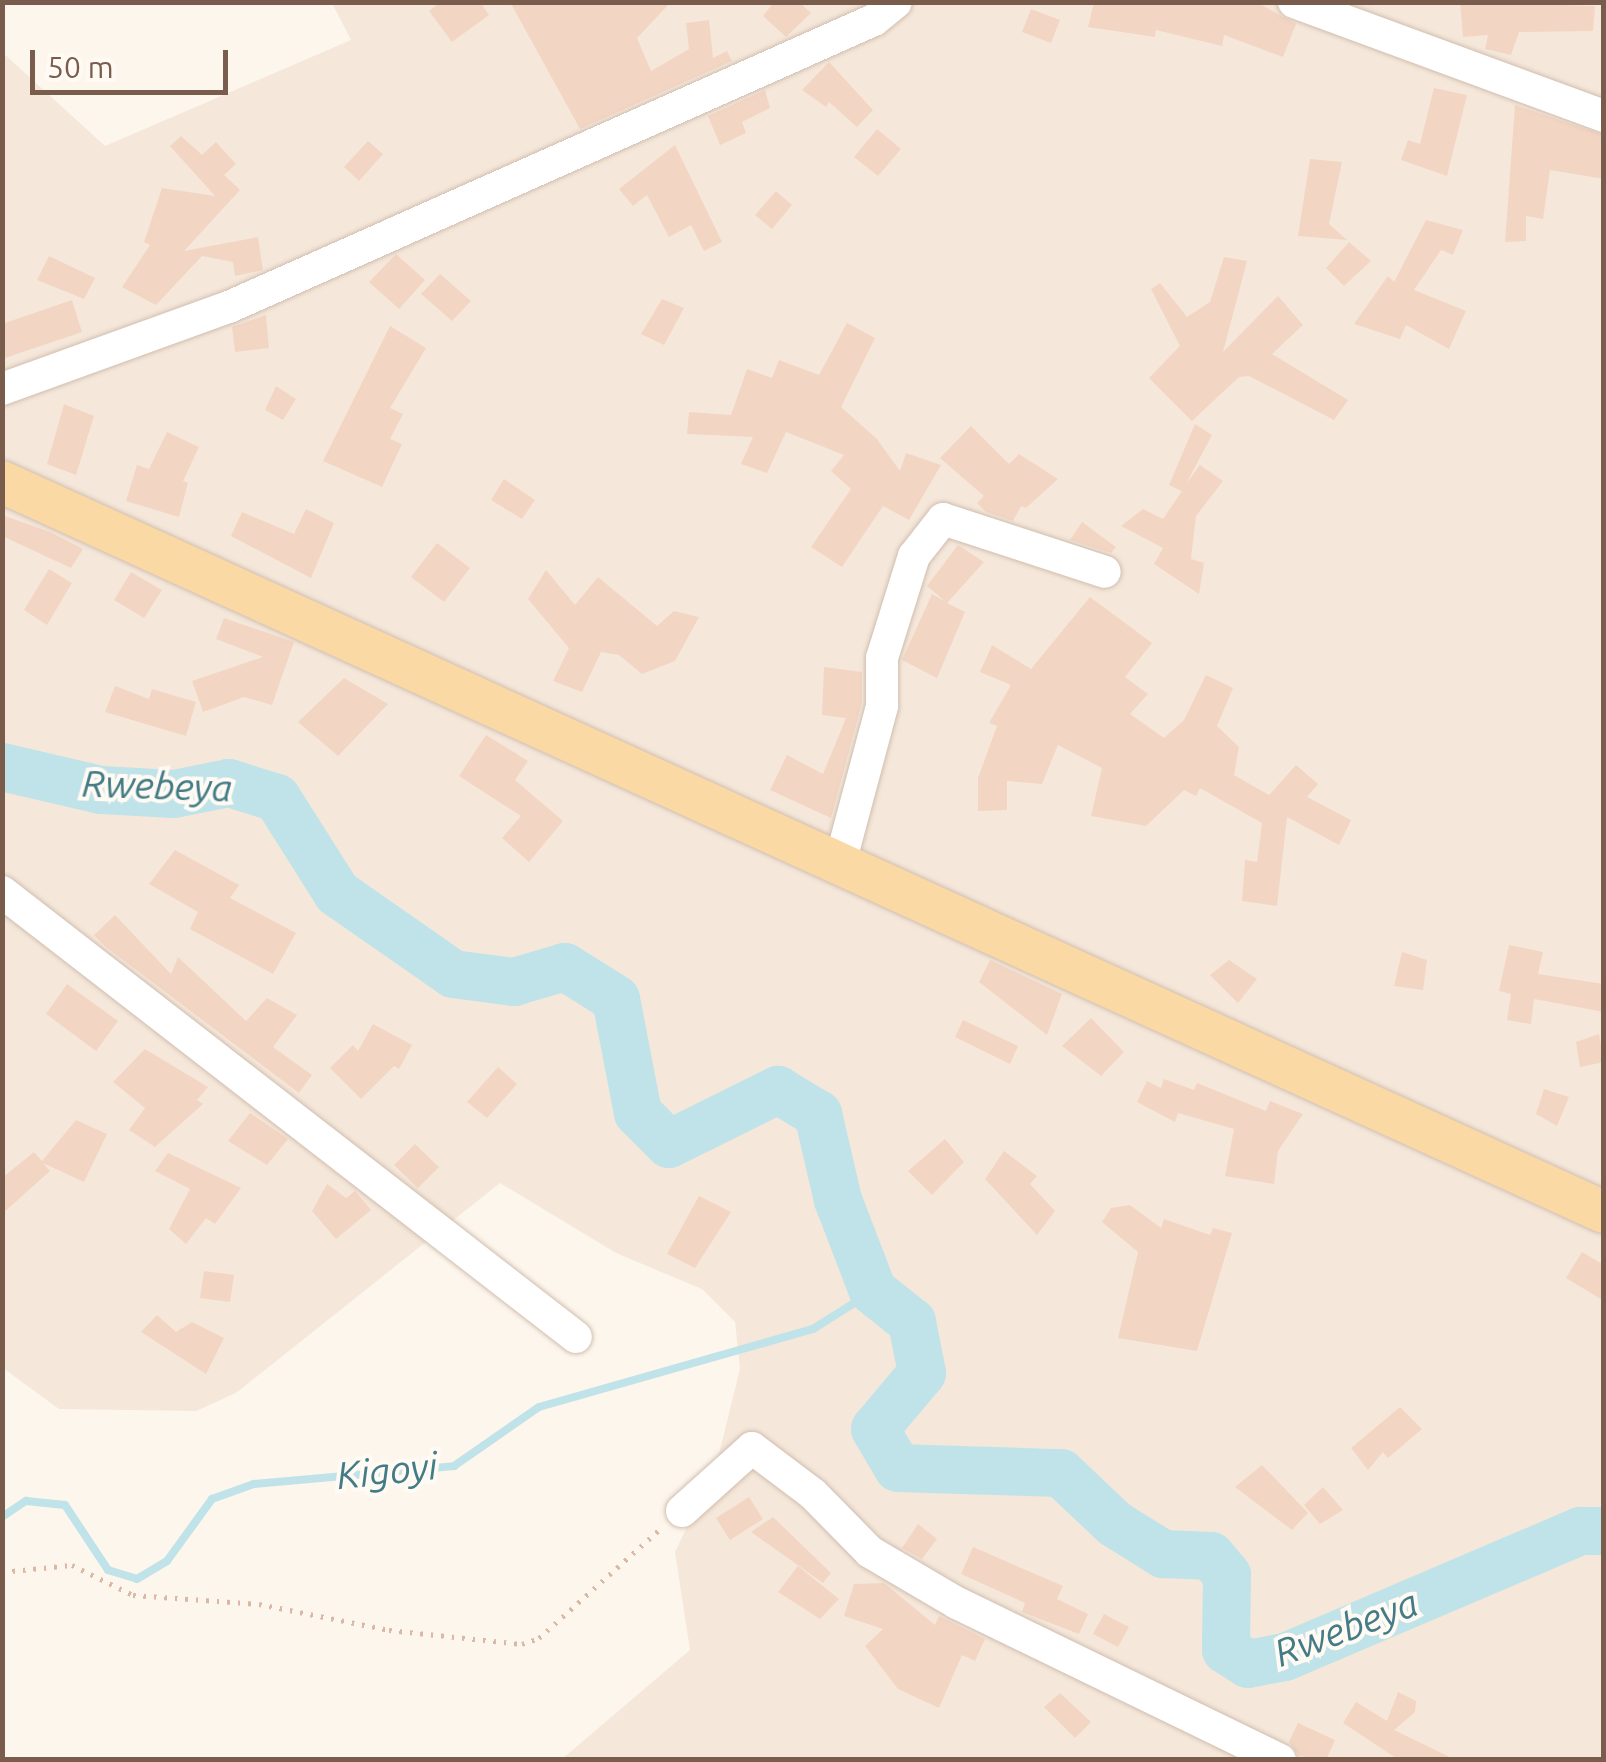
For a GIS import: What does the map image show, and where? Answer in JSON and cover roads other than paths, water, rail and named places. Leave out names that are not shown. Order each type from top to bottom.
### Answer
[{"type":"main road","points":[[2,482],[1604,1212]]},
{"type":"street","points":[[2,389],[229,308],[874,20],[896,2]]},
{"type":"street","points":[[1294,2],[1604,116]]},
{"type":"street","points":[[840,863],[882,706],[882,658],[914,556],[943,519],[1105,572]]},
{"type":"street","points":[[2,892],[576,1337]]},
{"type":"street","points":[[682,1511],[752,1448],[812,1494],[870,1552],[957,1603],[1280,1760]]},
{"type":"waterway","name":"Rwebeya","points":[[2,767],[101,790],[174,794],[229,783],[277,798],[337,893],[453,974],[514,982],[565,967],[616,999],[638,1113],[669,1144],[778,1090],[818,1114],[838,1200],[873,1291],[912,1322],[922,1373],[875,1429],[898,1468],[1061,1473],[1115,1524],[1163,1554],[1211,1556],[1227,1575],[1226,1650],[1248,1664],[1285,1657],[1581,1531],[1604,1531]]},
{"type":"waterway","name":"Kigoyi","points":[[2,1517],[26,1501],[65,1505],[108,1570],[137,1579],[167,1561],[212,1499],[254,1484],[454,1466],[539,1407],[813,1329],[873,1291]]}]
